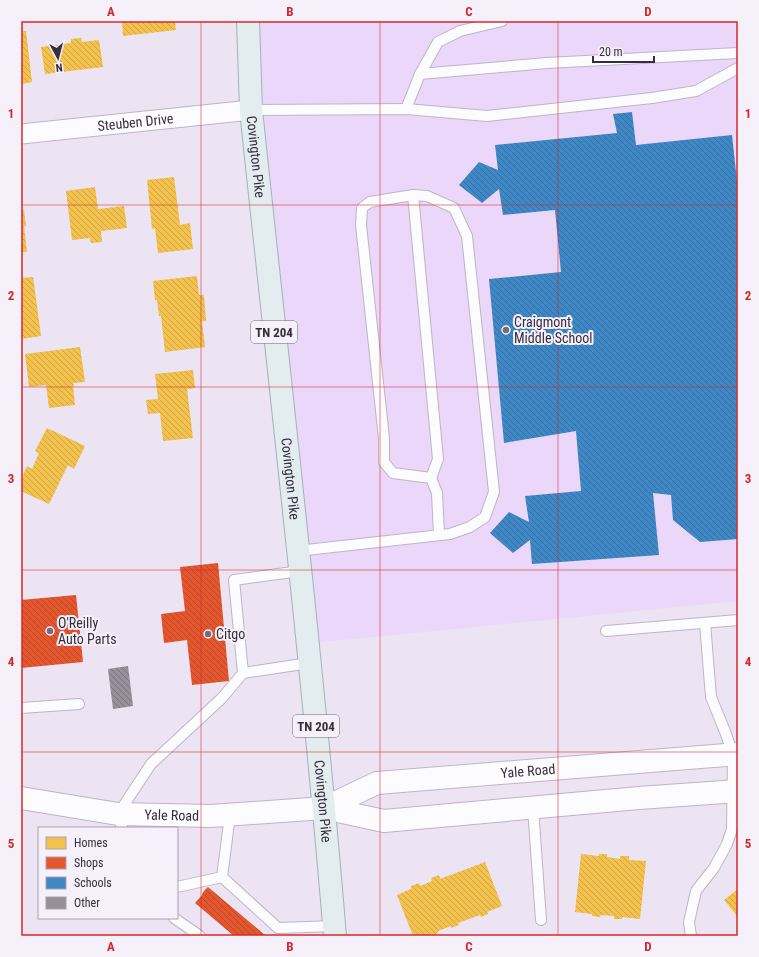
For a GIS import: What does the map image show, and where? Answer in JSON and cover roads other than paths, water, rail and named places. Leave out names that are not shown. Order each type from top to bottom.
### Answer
[{"type":"main road","name":"Covington Pike","points":[[248,21],[251,110],[299,561],[335,931]]},
{"type":"main road","name":"Yale Road","points":[[324,808],[377,783],[735,755]]},
{"type":"main road","name":"Yale Road","points":[[21,798],[120,821],[324,808],[384,822],[639,798],[735,791]]},
{"type":"street","name":"Steuben Drive","points":[[21,134],[251,110]]},
{"type":"lane","points":[[406,110],[420,74],[438,42],[460,31],[502,21]]},
{"type":"lane","points":[[420,74],[547,63],[738,53]]},
{"type":"lane","points":[[251,110],[406,110],[488,116],[652,98],[696,91],[738,68]]},
{"type":"lane","points":[[412,195],[438,459],[431,478],[437,493],[439,535]]},
{"type":"lane","points":[[243,673],[234,580],[299,561],[450,534],[470,527],[485,517],[494,492],[467,236],[454,208],[427,196],[412,195],[370,202],[362,208],[361,225],[384,438],[384,462],[393,472],[431,478]]},
{"type":"lane","points":[[606,630],[738,620]]},
{"type":"lane","points":[[691,936],[689,922],[696,891],[714,868],[727,844],[732,829],[735,791],[735,755],[711,697],[705,623]]},
{"type":"lane","points":[[120,821],[151,764],[222,698],[243,673],[309,663]]},
{"type":"lane","points":[[21,708],[79,704]]},
{"type":"lane","points":[[533,808],[541,920]]},
{"type":"lane","points":[[222,877],[230,815]]},
{"type":"lane","points":[[178,887],[222,877]]},
{"type":"lane","points":[[222,877],[278,932],[335,931]]},
{"type":"lane","points":[[175,919],[200,936]]},
{"type":"place","name":"Craigmont Middle School","points":[[506,330]]},
{"type":"place","name":"O'Reilly Auto Parts","points":[[50,631]]},
{"type":"place","name":"Citgo","points":[[208,634]]}]
